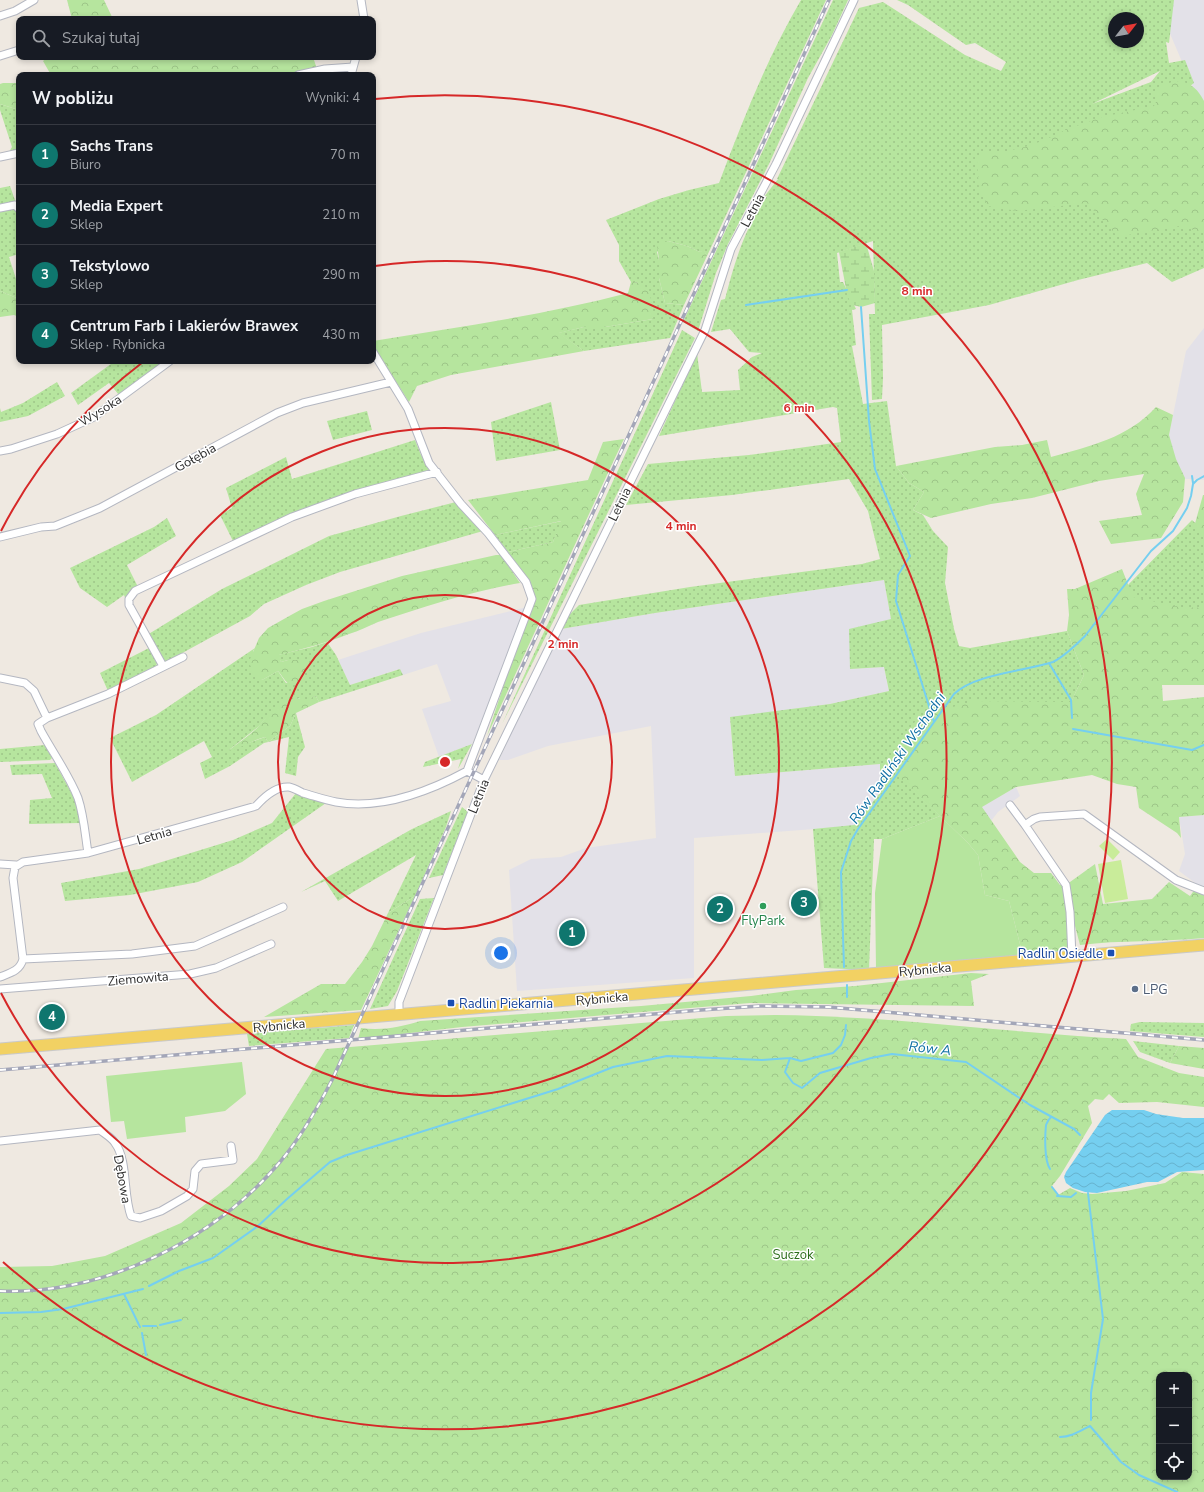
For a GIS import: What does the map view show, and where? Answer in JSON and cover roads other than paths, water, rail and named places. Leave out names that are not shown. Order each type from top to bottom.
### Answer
[{"type":"main road","name":"Rybnicka","points":[[0,1049],[1204,946]]},
{"type":"street","points":[[0,16],[15,11],[34,0]]},
{"type":"street","points":[[361,0],[364,16]]},
{"type":"street","name":"Letnia","points":[[399,1015],[399,1002],[484,780],[705,330],[731,249],[776,164],[854,0]]},
{"type":"street","points":[[0,56],[16,51]]},
{"type":"street","points":[[352,72],[355,60]]},
{"type":"street","points":[[312,72],[353,66]]},
{"type":"street","points":[[0,157],[16,153]]},
{"type":"street","points":[[0,208],[8,205],[16,206]]},
{"type":"street","name":"Letnia","points":[[0,864],[16,865],[23,862],[88,852],[256,806],[272,791],[289,787],[324,799],[356,805],[394,801],[454,778],[467,771],[532,599],[526,582],[488,533],[461,504],[430,463],[408,409],[376,357]]},
{"type":"street","name":"Wysoka","points":[[0,451],[11,449],[57,434],[94,417],[166,364]]},
{"type":"street","name":"Gołębia","points":[[0,537],[41,527],[55,526],[100,508],[277,412],[303,403],[391,382]]},
{"type":"street","points":[[163,666],[129,605],[129,599],[135,591],[292,516],[355,494],[437,472]]},
{"type":"street","points":[[88,852],[78,798],[38,724],[47,718],[108,694],[184,657]]},
{"type":"street","points":[[0,678],[25,683],[34,692],[47,718]]},
{"type":"street","points":[[467,771],[484,780]]},
{"type":"street","points":[[1010,804],[1066,885],[1070,912],[1072,957]]},
{"type":"street","points":[[1025,825],[1038,817],[1084,814],[1179,882],[1204,891]]},
{"type":"street","points":[[0,977],[16,970],[23,959],[13,878],[16,865]]},
{"type":"street","points":[[23,959],[132,954],[195,946],[284,907]]},
{"type":"street","name":"Ziemowita","points":[[0,989],[190,974],[216,968],[271,944]]},
{"type":"street","name":"Dębowa","points":[[0,1141],[100,1130],[115,1142],[121,1156],[128,1208],[131,1216],[140,1218],[161,1211],[187,1196],[193,1190],[195,1171],[201,1164],[233,1160],[231,1146]]},
{"type":"water","points":[[1112,1110],[1144,1110],[1156,1114],[1183,1118],[1204,1118],[1204,1170],[1177,1172],[1158,1182],[1147,1182],[1097,1193],[1085,1192],[1073,1188],[1066,1183],[1064,1177],[1066,1172],[1105,1115]]},
{"type":"waterway","points":[[746,305],[847,290]]},
{"type":"waterway","points":[[861,307],[869,421],[875,469],[910,556],[898,575],[896,601],[934,722]]},
{"type":"waterway","points":[[1192,476],[1193,483]]},
{"type":"waterway","name":"Rów Radliński Wschodni","points":[[844,967],[841,872],[851,841],[954,694],[963,687],[987,677],[1042,665],[1053,662],[1062,657],[1085,636],[1151,551],[1173,531],[1187,508],[1193,484],[1204,476]]},
{"type":"waterway","name":"Rów Radliński Wschodni","points":[[1049,663],[1071,700],[1072,718]]},
{"type":"waterway","name":"Rów Radliński Wschodni","points":[[1073,729],[1192,750],[1204,745]]},
{"type":"waterway","name":"Rów Radliński Wschodni","points":[[847,985],[847,997]]},
{"type":"waterway","points":[[149,1286],[179,1271],[213,1258],[258,1226],[330,1162],[347,1155],[558,1089],[613,1067],[667,1056],[762,1060],[790,1058],[801,1061],[833,1053],[841,1045],[845,1035],[846,1025]]},
{"type":"waterway","name":"Rów A","points":[[790,1058],[785,1072],[793,1083],[802,1088],[820,1073],[871,1058],[892,1054],[966,1062],[1030,1105],[1074,1129],[1080,1135]]},
{"type":"waterway","points":[[1050,1169],[1046,1154],[1045,1135],[1046,1125],[1051,1117]]},
{"type":"waterway","points":[[1052,1187],[1059,1196]]},
{"type":"waterway","points":[[1057,1196],[1071,1197],[1076,1193]]},
{"type":"waterway","points":[[1088,1193],[1103,1319],[1091,1393],[1091,1420]]},
{"type":"waterway","points":[[0,1313],[41,1312],[63,1309],[143,1289]]},
{"type":"waterway","points":[[124,1294],[140,1327]]},
{"type":"waterway","points":[[160,1325],[181,1320]]},
{"type":"waterway","points":[[143,1326],[156,1326]]},
{"type":"waterway","points":[[142,1333],[146,1355]]},
{"type":"waterway","points":[[1060,1437],[1072,1435],[1090,1426],[1121,1462],[1139,1475],[1177,1492]]},
{"type":"railway","points":[[0,1291],[39,1290],[78,1284],[117,1273],[154,1257],[190,1238],[223,1216],[253,1190],[280,1162],[302,1133],[332,1080],[829,0]]},
{"type":"railway","points":[[0,1070],[760,1006],[828,1007],[1204,1040]]},
{"type":"place","name":"Tekstylowo","points":[[804,903]]},
{"type":"place","name":"FlyPark","points":[[763,906]]},
{"type":"place","name":"Media Expert","points":[[720,909]]},
{"type":"place","name":"Sachs Trans","points":[[572,933]]},
{"type":"place","name":"Radlin Osiedle","points":[[1111,953]]},
{"type":"place","name":"LPG","points":[[1135,989]]},
{"type":"place","name":"Radlin Piekarnia","points":[[451,1003]]},
{"type":"place","name":"Centrum Farb i Lakierów Brawex","points":[[52,1017]]},
{"type":"park label","name":"Suczok","points":[[793,1254]]}]
